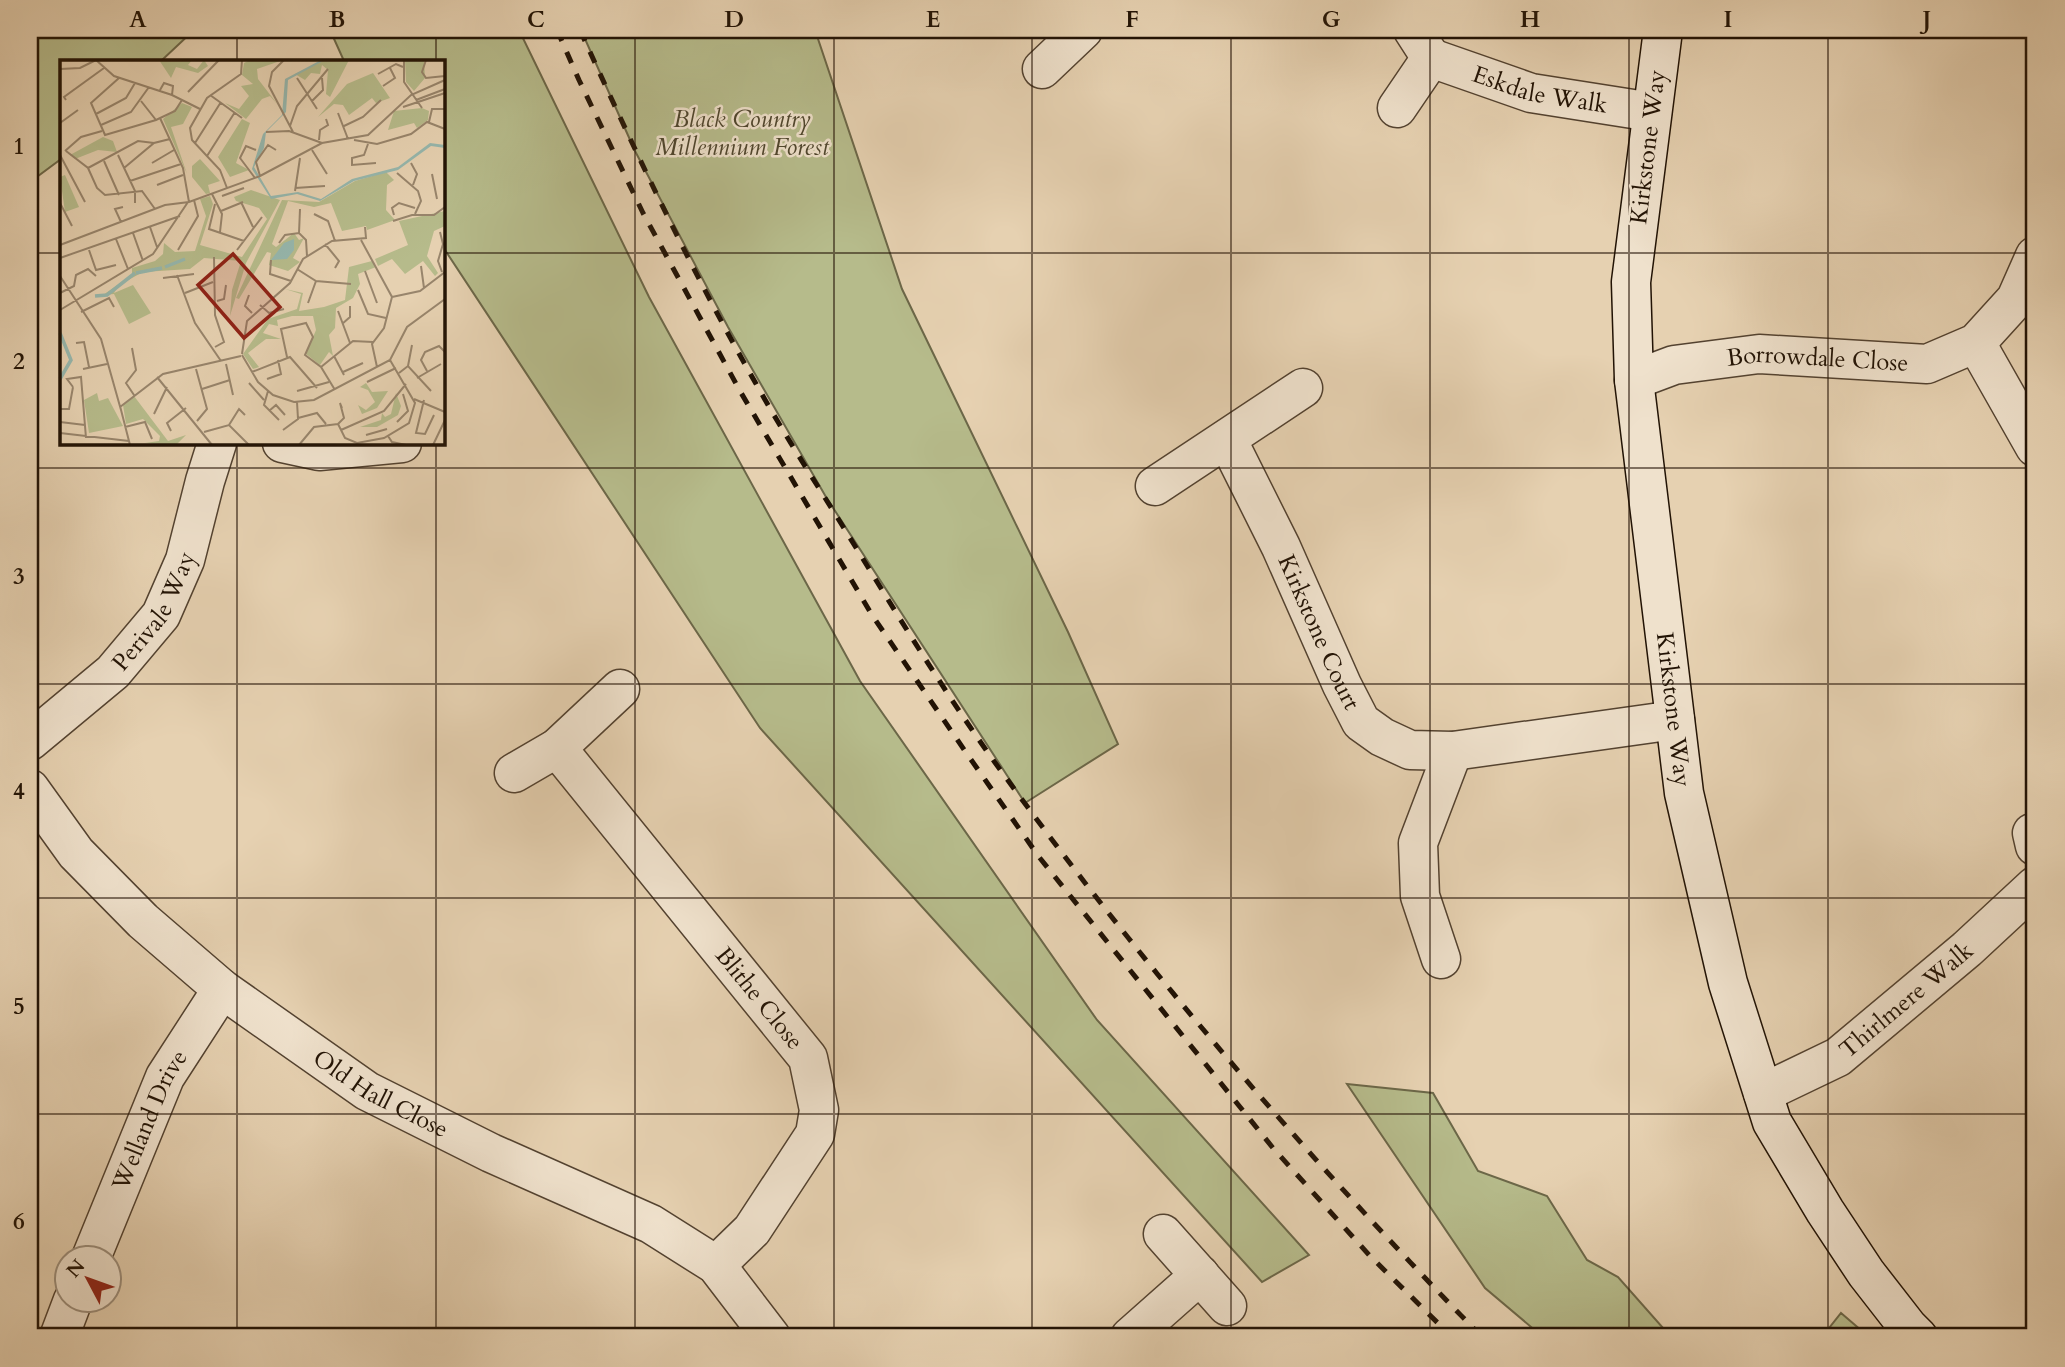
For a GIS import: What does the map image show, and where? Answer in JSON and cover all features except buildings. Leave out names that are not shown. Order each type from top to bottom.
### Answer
[{"type":"street","name":"Kirkstone Way","points":[[1663,30],[1631,282],[1634,380],[1684,793],[1728,983],[1772,1122],[1866,1273],[1918,1337]]},
{"type":"street","points":[[1042,69],[1077,32]]},
{"type":"street","name":"Eskdale Walk","points":[[1397,108],[1422,44],[1531,93],[1652,112]]},
{"type":"street","name":"Borrowdale Close","points":[[1634,380],[1674,365],[1759,354],[1927,364],[1976,343],[2016,299],[2035,256]]},
{"type":"street","points":[[1976,343],[2035,447]]},
{"type":"street","points":[[1155,486],[1303,388]]},
{"type":"street","name":"Kirkstone Court","points":[[1227,439],[1281,547],[1342,685],[1362,722],[1382,737],[1410,750],[1453,751],[1675,720]]},
{"type":"street","name":"Perivale Way","points":[[30,741],[113,672],[161,615],[186,560],[217,444]]},
{"type":"street","points":[[287,444],[319,451],[392,444]]},
{"type":"street","points":[[514,773],[557,748],[620,689]]},
{"type":"street","name":"Blithe Close","points":[[557,748],[808,1058],[819,1110],[815,1134],[752,1230],[716,1265]]},
{"type":"street","points":[[1441,959],[1420,895],[1418,843],[1453,751]]},
{"type":"street","name":"Old Hall Close","points":[[30,789],[76,853],[143,921],[222,989],[367,1091],[491,1153],[651,1224],[716,1265],[771,1337]]},
{"type":"street","name":"Thirlmere Walk","points":[[1763,1093],[1838,1057],[1967,949],[2035,886]]},
{"type":"street","name":"Welland Drive","points":[[97,1244],[165,1077],[222,989]]},
{"type":"street","points":[[1163,1234],[1227,1306]]},
{"type":"street","points":[[1130,1337],[1200,1275]]},
{"type":"street","points":[[58,1337],[68,1314]]},
{"type":"green space","points":[[46,30],[194,30],[162,60],[60,60],[60,160],[30,182],[30,43]]},
{"type":"green space","name":"Black Country Millennium Forest","points":[[330,30],[519,30],[649,297],[860,681],[1097,1020],[1309,1255],[1262,1282],[760,728],[444,249],[444,60],[344,60]]},
{"type":"green space","name":"Black Country Millennium Forest","points":[[581,30],[815,30],[902,289],[1068,632],[1118,744],[1025,803],[826,497],[728,327],[635,151]]},
{"type":"green space","points":[[1347,1084],[1433,1093],[1478,1171],[1547,1196],[1587,1260],[1618,1277],[1671,1337],[1543,1337],[1485,1288]]},
{"type":"green space","points":[[1841,1313],[1869,1337],[1822,1337]]},
{"type":"railway","points":[[557,30],[643,213],[740,391],[872,615],[965,751],[1039,857],[1273,1148],[1370,1256],[1452,1337]]},
{"type":"railway","points":[[580,30],[663,208],[755,382],[909,633],[984,747],[1116,922],[1233,1065],[1355,1203],[1482,1337]]}]
